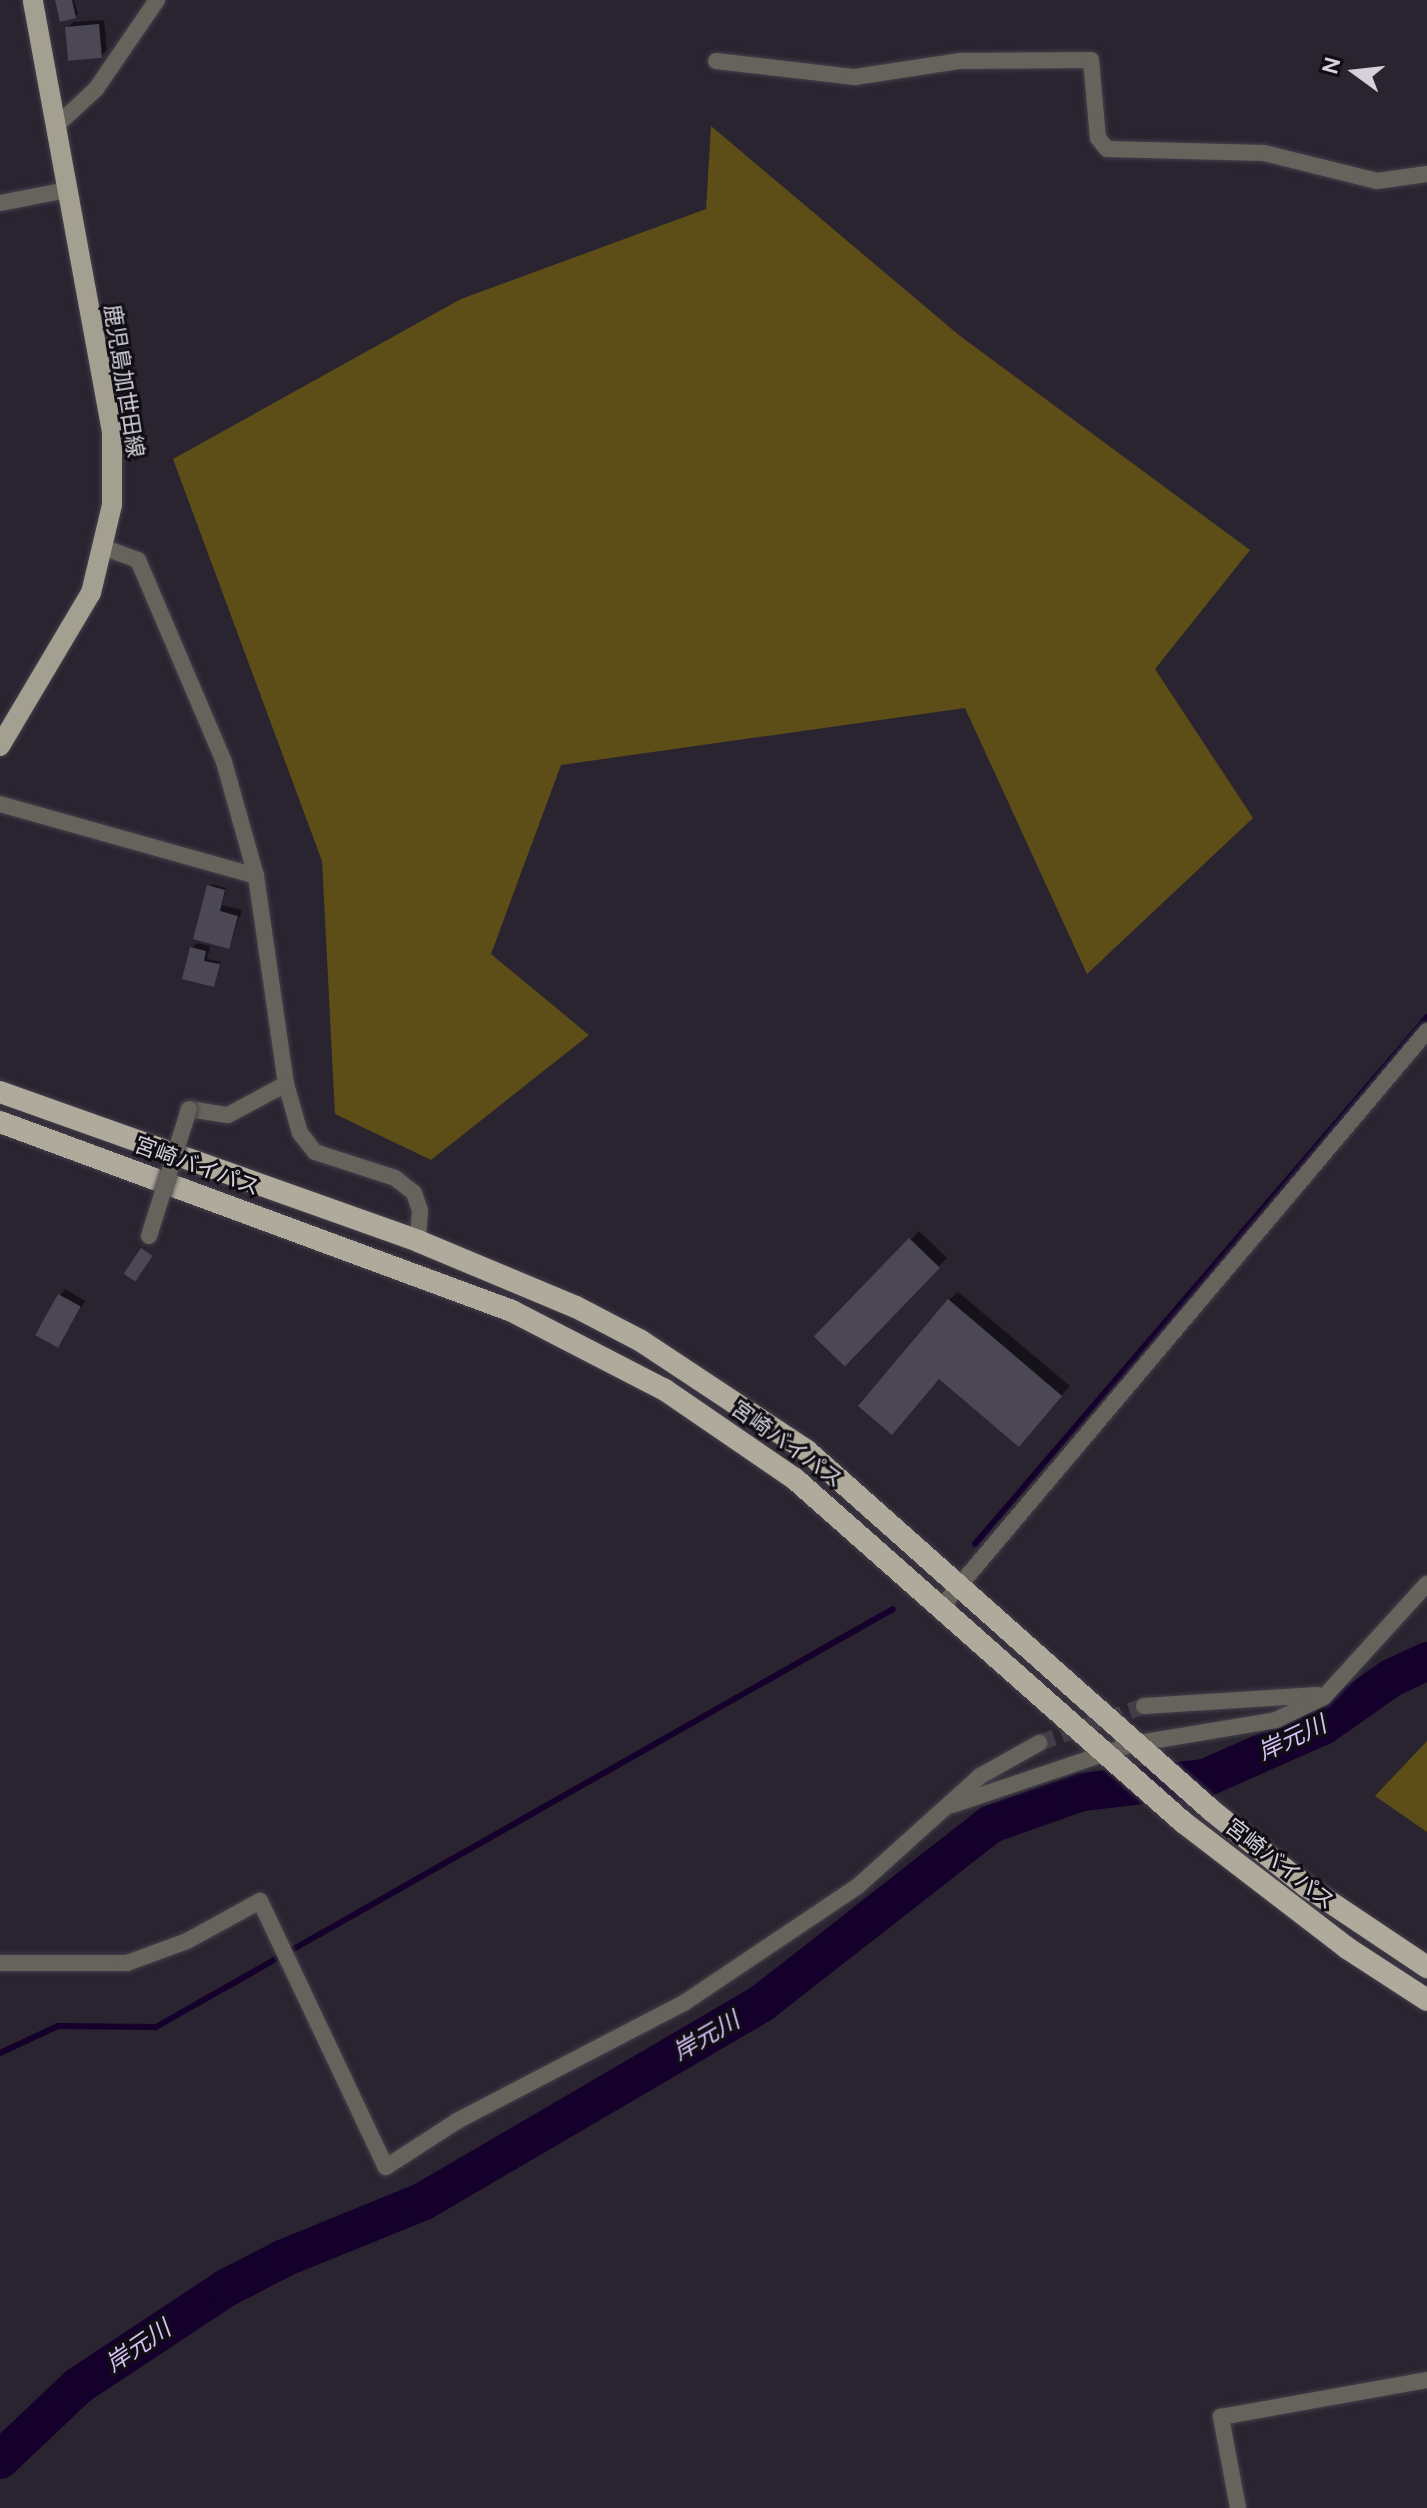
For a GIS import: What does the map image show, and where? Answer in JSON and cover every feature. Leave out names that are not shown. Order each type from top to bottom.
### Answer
[{"type":"highway","name":"宮崎バイパス","points":[[0,1092],[418,1241],[576,1307],[698,1376],[807,1451],[962,1584],[1141,1750],[1211,1810],[1306,1886],[1427,1967]]},
{"type":"highway","name":"宮崎バイパス","points":[[0,1122],[512,1311],[665,1390],[795,1479],[943,1605],[1183,1822],[1347,1948],[1427,2000]]},
{"type":"main road","name":"鹿児島加世田線","points":[[0,746],[68,639],[105,548],[112,505],[112,432],[33,0]]},
{"type":"street","points":[[55,127],[96,89],[157,0]]},
{"type":"street","points":[[716,61],[855,77],[959,61],[1091,60],[1098,138],[1107,149],[1264,153],[1377,181],[1427,174]]},
{"type":"street","points":[[0,203],[67,190]]},
{"type":"street","points":[[105,548],[138,560],[224,762],[256,876],[286,1084],[300,1133],[315,1152],[395,1178],[414,1193],[420,1210],[418,1241]]},
{"type":"street","points":[[0,804],[256,876]]},
{"type":"street","points":[[943,1605],[1427,1031]]},
{"type":"street","points":[[149,1236],[189,1109],[228,1115],[286,1084]]},
{"type":"street","points":[[943,1808],[1112,1761],[1141,1750],[1276,1720],[1326,1695],[1427,1584]]},
{"type":"street","points":[[1144,1706],[1326,1695]]},
{"type":"street","points":[[0,1963],[127,1963],[187,1941],[260,1901],[386,2167],[457,2121],[684,2003],[858,1886],[980,1776],[1039,1743]]},
{"type":"street","points":[[1238,2508],[1221,2417],[1427,2380]]},
{"type":"shaded area","points":[[711,126],[960,336],[1250,550],[1155,669],[1253,818],[1087,974],[965,708],[561,765],[491,954],[589,1035],[431,1160],[335,1114],[322,861],[173,459],[461,299],[706,209]]},
{"type":"shaded area","points":[[1427,1741],[1427,1832],[1375,1796]]},
{"type":"building","points":[[55,0],[72,0],[76,18],[60,22]]},
{"type":"building","points":[[99,24],[102,58],[68,61],[65,27]]},
{"type":"building","points":[[207,885],[225,890],[220,911],[238,916],[229,949],[193,939]]},
{"type":"building","points":[[190,947],[206,951],[204,961],[220,964],[214,987],[182,979]]},
{"type":"building","points":[[909,1238],[940,1268],[845,1366],[814,1337]]},
{"type":"building","points":[[141,1248],[153,1256],[135,1282],[124,1274]]},
{"type":"building","points":[[58,1294],[81,1307],[58,1348],[35,1335]]},
{"type":"building","points":[[948,1299],[1062,1396],[1019,1447],[939,1379],[892,1435],[858,1406]]},
{"type":"waterway","points":[[975,1544],[1427,1017]]},
{"type":"waterway","points":[[0,2053],[58,2026],[156,2027],[893,1609]]},
{"type":"waterway","name":"岸元川","points":[[0,2460],[78,2386],[226,2288],[284,2258],[422,2202],[762,2003],[991,1824],[1082,1792],[1205,1778],[1323,1726],[1391,1678],[1427,1661]]},
{"type":"tunnel","points":[[1039,1743],[1144,1706]]}]
